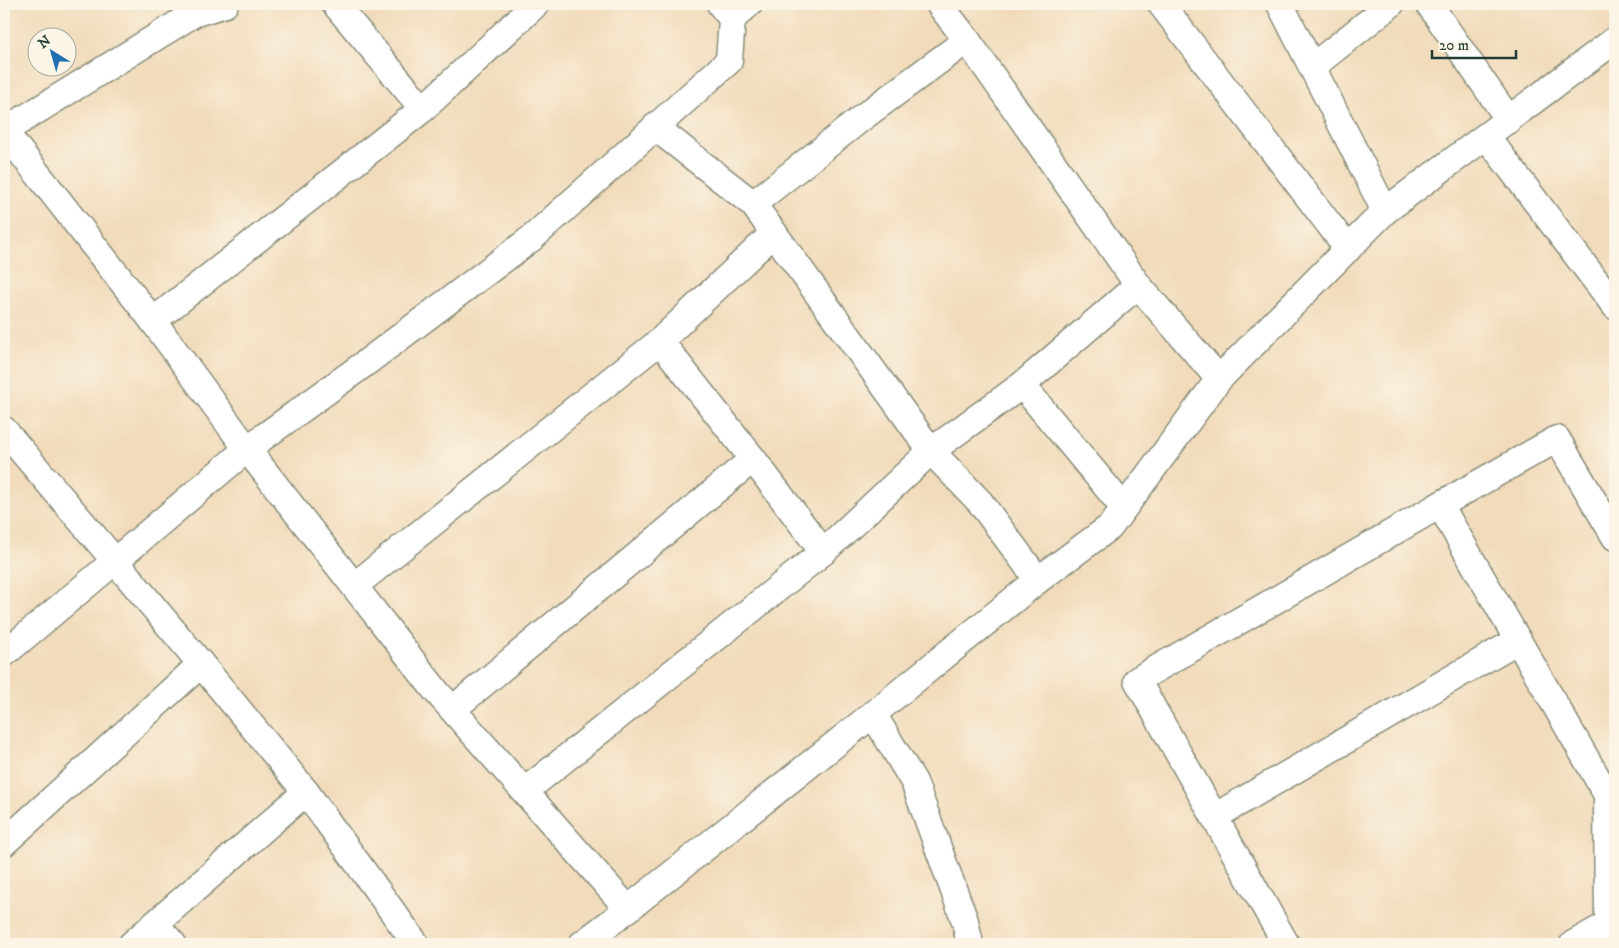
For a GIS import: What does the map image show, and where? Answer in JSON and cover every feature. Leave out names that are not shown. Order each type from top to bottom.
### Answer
[{"type":"street","points":[[225,4],[191,8],[4,131],[153,321],[247,448],[436,691],[628,909]]},
{"type":"street","points":[[334,4],[423,109]]},
{"type":"street","points":[[153,321],[423,109],[536,4]]},
{"type":"street","points":[[939,4],[967,40],[1138,285],[1219,379]]},
{"type":"street","points":[[1161,4],[1348,249]]},
{"type":"street","points":[[1280,4],[1385,212]]},
{"type":"street","points":[[1312,67],[1391,4]]},
{"type":"street","points":[[1429,4],[1510,120]]},
{"type":"street","points":[[4,654],[247,448],[368,362],[532,238],[728,61],[734,9]]},
{"type":"street","points":[[753,204],[863,117],[967,40]]},
{"type":"street","points":[[582,944],[873,714],[1038,580],[1110,527],[1219,379],[1385,212],[1615,40]]},
{"type":"street","points":[[655,127],[753,204],[931,451],[980,502],[1038,580]]},
{"type":"street","points":[[1487,137],[1615,306]]},
{"type":"street","points":[[354,586],[660,341],[774,233]]},
{"type":"street","points":[[525,791],[823,552],[931,451],[1022,385],[1138,285]]},
{"type":"street","points":[[660,341],[823,552]]},
{"type":"street","points":[[1022,385],[1124,508]]},
{"type":"street","points":[[4,430],[306,792],[416,944]]},
{"type":"street","points":[[1286,944],[1137,680],[1557,439],[1615,537]]},
{"type":"street","points":[[453,710],[753,459]]},
{"type":"street","points":[[1440,505],[1518,640],[1611,792],[1612,931],[1573,944]]},
{"type":"street","points":[[1214,816],[1518,640]]},
{"type":"street","points":[[4,843],[201,664]]},
{"type":"street","points":[[873,714],[914,782],[967,932]]},
{"type":"street","points":[[132,944],[306,792]]},
{"type":"street","points":[[155,924],[173,944]]}]
